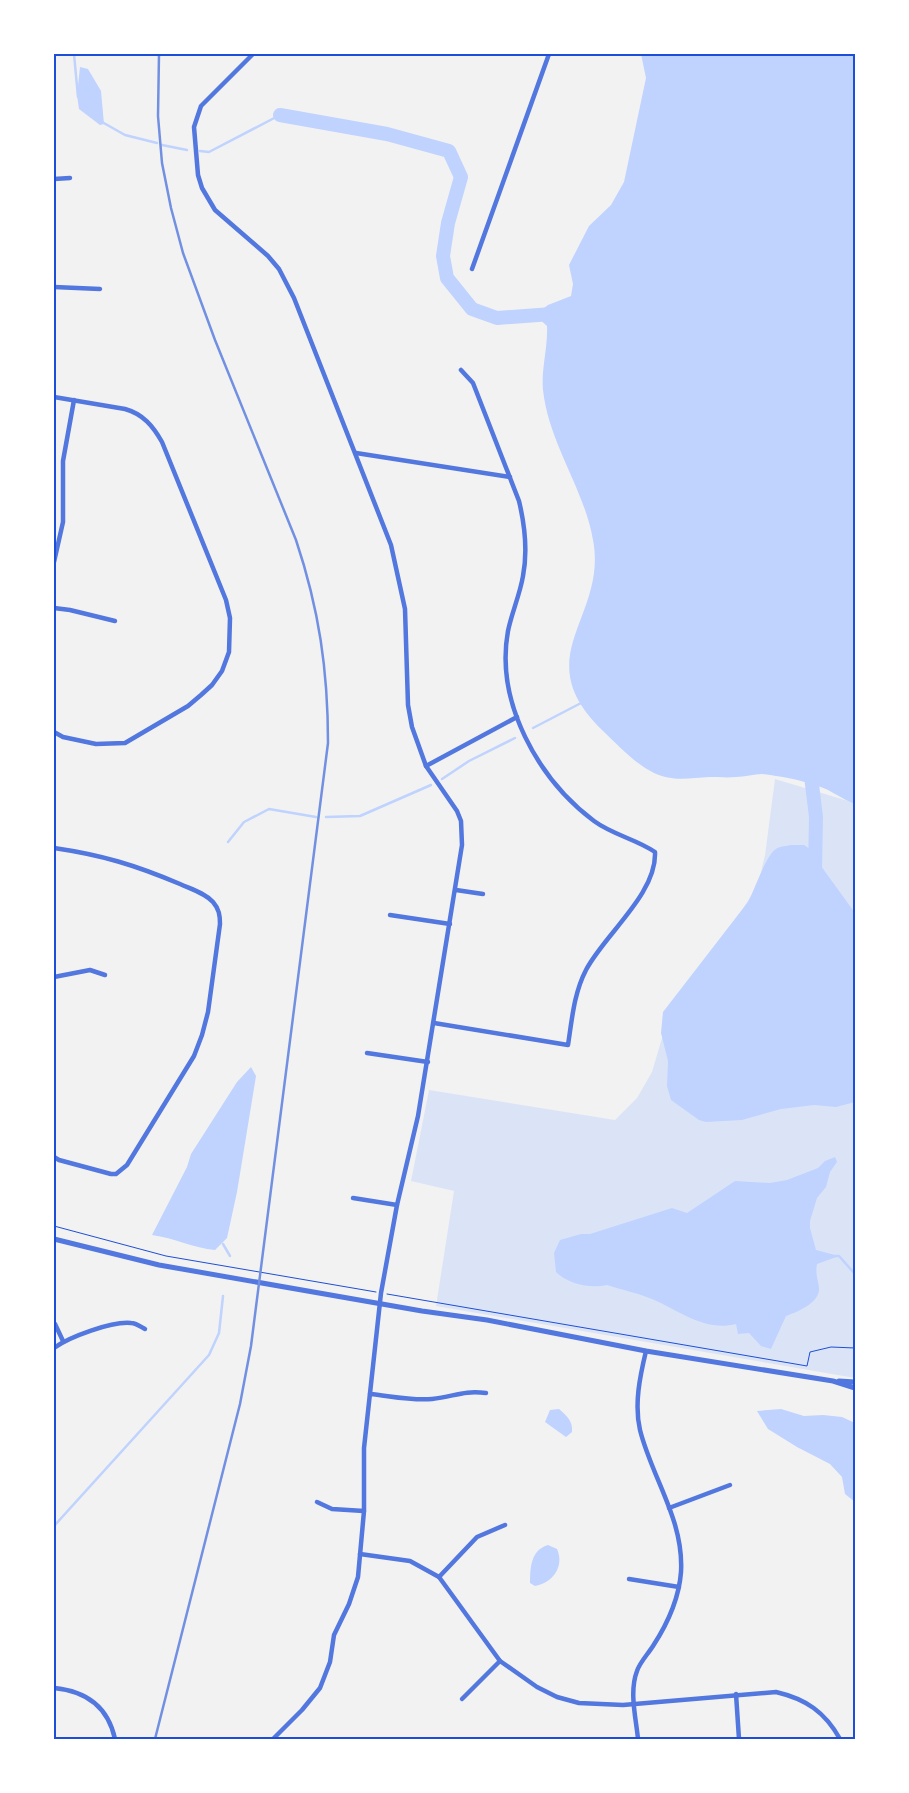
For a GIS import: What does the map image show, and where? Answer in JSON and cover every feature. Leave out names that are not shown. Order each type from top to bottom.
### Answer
[{"type":"street","points":[[253,54],[201,106],[194,127],[198,175],[202,188],[215,210],[268,256],[287,282],[381,516],[399,576],[408,642],[408,705],[412,727],[426,766],[457,811],[461,821],[462,845],[428,1062],[418,1116],[396,1205],[381,1293],[364,1448],[364,1511],[355,1588],[334,1635],[330,1662],[320,1688],[302,1710],[273,1739]]},
{"type":"street","points":[[472,269],[549,54]]},
{"type":"street","points":[[54,179],[70,178]]},
{"type":"street","points":[[54,287],[100,289]]},
{"type":"street","points":[[434,1023],[568,1045],[573,1008],[586,971],[594,956],[619,927],[639,898],[656,862],[655,852],[644,844],[596,822],[572,801],[535,754],[523,735],[506,673],[506,651],[508,631],[523,576],[526,538],[519,501],[473,383],[461,370]]},
{"type":"street","points":[[54,397],[125,409],[145,419],[162,442],[226,600],[230,618],[229,652],[222,671],[212,685],[188,706],[125,743],[96,744],[68,739],[54,732]]},
{"type":"street","points":[[54,562],[63,522],[63,461],[74,400]]},
{"type":"street","points":[[356,453],[510,478]]},
{"type":"street","points":[[54,608],[115,621]]},
{"type":"street","points":[[426,766],[517,717]]},
{"type":"street","points":[[54,848],[102,856],[133,864],[203,894],[214,904],[220,915],[208,1012],[194,1056],[122,1170],[116,1174],[105,1173],[54,1157]]},
{"type":"street","points":[[456,890],[483,894]]},
{"type":"street","points":[[390,915],[450,924]]},
{"type":"street","points":[[54,977],[90,970],[105,975]]},
{"type":"street","points":[[367,1052],[428,1062]]},
{"type":"street","points":[[353,1198],[396,1205]]},
{"type":"street","points":[[54,1239],[159,1265],[380,1304],[487,1320],[646,1351],[833,1381],[855,1382]]},
{"type":"street","points":[[54,1348],[63,1341],[81,1333],[132,1323],[145,1329]]},
{"type":"street","points":[[55,1324],[63,1341]]},
{"type":"street","points":[[638,1739],[634,1704],[634,1682],[637,1670],[663,1630],[679,1587],[681,1554],[678,1534],[643,1438],[638,1417],[639,1387],[646,1351]]},
{"type":"street","points":[[833,1381],[855,1388]]},
{"type":"street","points":[[370,1394],[420,1400],[440,1398],[468,1391],[486,1393]]},
{"type":"street","points":[[669,1508],[730,1485]]},
{"type":"street","points":[[317,1502],[332,1509],[364,1511]]},
{"type":"street","points":[[439,1577],[477,1537],[506,1525]]},
{"type":"street","points":[[360,1554],[410,1561],[439,1577],[500,1661],[518,1676],[557,1697],[602,1706],[776,1692],[794,1696],[816,1708],[832,1725],[840,1739]]},
{"type":"street","points":[[629,1578],[679,1587]]},
{"type":"street","points":[[462,1698],[500,1661]]},
{"type":"street","points":[[54,1688],[77,1692],[100,1706],[111,1724],[116,1739]]},
{"type":"street","points":[[736,1694],[739,1739]]},
{"type":"path","points":[[54,1226],[166,1256],[807,1366],[810,1352],[831,1347],[855,1348]]},
{"type":"shaded area","points":[[775,779],[855,803],[855,1378],[436,1306],[454,1191],[411,1181],[429,1090],[615,1120],[637,1098],[652,1072],[662,1038],[663,1014],[742,910],[758,885],[765,855]]},
{"type":"water","points":[[641,54],[855,54],[855,804],[818,786],[776,776],[762,774],[682,779],[668,778],[654,773],[633,759],[602,730],[580,704],[571,680],[570,658],[575,636],[590,592],[595,568],[593,540],[589,521],[552,429],[547,410],[543,382],[547,326],[535,315],[548,305],[571,296],[573,284],[569,265],[589,226],[611,205],[624,182],[646,78]]},
{"type":"water","points":[[80,67],[88,69],[101,91],[104,124],[100,125],[79,109],[77,95]]},
{"type":"water","points":[[804,845],[820,856],[821,866],[855,913],[855,1102],[836,1107],[814,1105],[781,1109],[742,1120],[706,1122],[699,1120],[671,1100],[667,1086],[668,1061],[661,1033],[663,1012],[748,902],[772,852],[779,847]]},
{"type":"water","points":[[251,1067],[256,1076],[237,1192],[227,1238],[215,1250],[152,1235],[187,1167],[191,1154],[237,1082]]},
{"type":"water","points":[[835,1157],[837,1162],[830,1172],[826,1187],[817,1198],[810,1221],[810,1228],[816,1250],[839,1256],[817,1264],[816,1274],[819,1288],[816,1298],[807,1306],[786,1316],[771,1349],[761,1346],[749,1333],[738,1334],[736,1324],[725,1326],[703,1323],[641,1295],[607,1285],[580,1285],[567,1280],[556,1272],[554,1253],[560,1240],[581,1234],[590,1234],[672,1208],[687,1213],[735,1181],[770,1183],[787,1180],[818,1168],[825,1161]]},
{"type":"water","points":[[559,1409],[567,1416],[572,1425],[572,1432],[566,1437],[545,1422],[550,1410]]},
{"type":"water","points":[[781,1409],[804,1416],[842,1417],[855,1423],[855,1502],[845,1494],[842,1477],[830,1464],[768,1429],[757,1411]]},
{"type":"water","points":[[548,1545],[557,1549],[559,1556],[558,1568],[552,1578],[535,1586],[530,1583],[530,1571],[533,1560],[542,1547]]},
{"type":"waterway","points":[[74,54],[78,97]]},
{"type":"waterway","points":[[200,151],[209,152],[280,115]]},
{"type":"waterway","points":[[280,115],[387,134],[449,151],[461,177],[448,223],[443,256],[447,278],[472,309],[497,318],[552,314]]},
{"type":"waterway","points":[[102,122],[125,135],[157,143]]},
{"type":"waterway","points":[[162,145],[187,150]]},
{"type":"waterway","points":[[533,728],[583,702]]},
{"type":"waterway","points":[[442,779],[469,761],[515,738]]},
{"type":"waterway","points":[[810,768],[816,817],[815,870]]},
{"type":"waterway","points":[[326,817],[360,816],[431,785]]},
{"type":"waterway","points":[[228,842],[244,822],[269,809],[316,817]]},
{"type":"waterway","points":[[223,1244],[230,1256]]},
{"type":"waterway","points":[[835,1256],[839,1256],[855,1274]]},
{"type":"waterway","points":[[54,1526],[209,1355],[219,1333],[223,1296]]},
{"type":"railway","points":[[155,1739],[240,1404],[251,1346],[328,743],[328,716],[321,640],[304,566],[296,540],[215,340],[183,253],[171,208],[162,163],[158,116],[159,54]]}]
